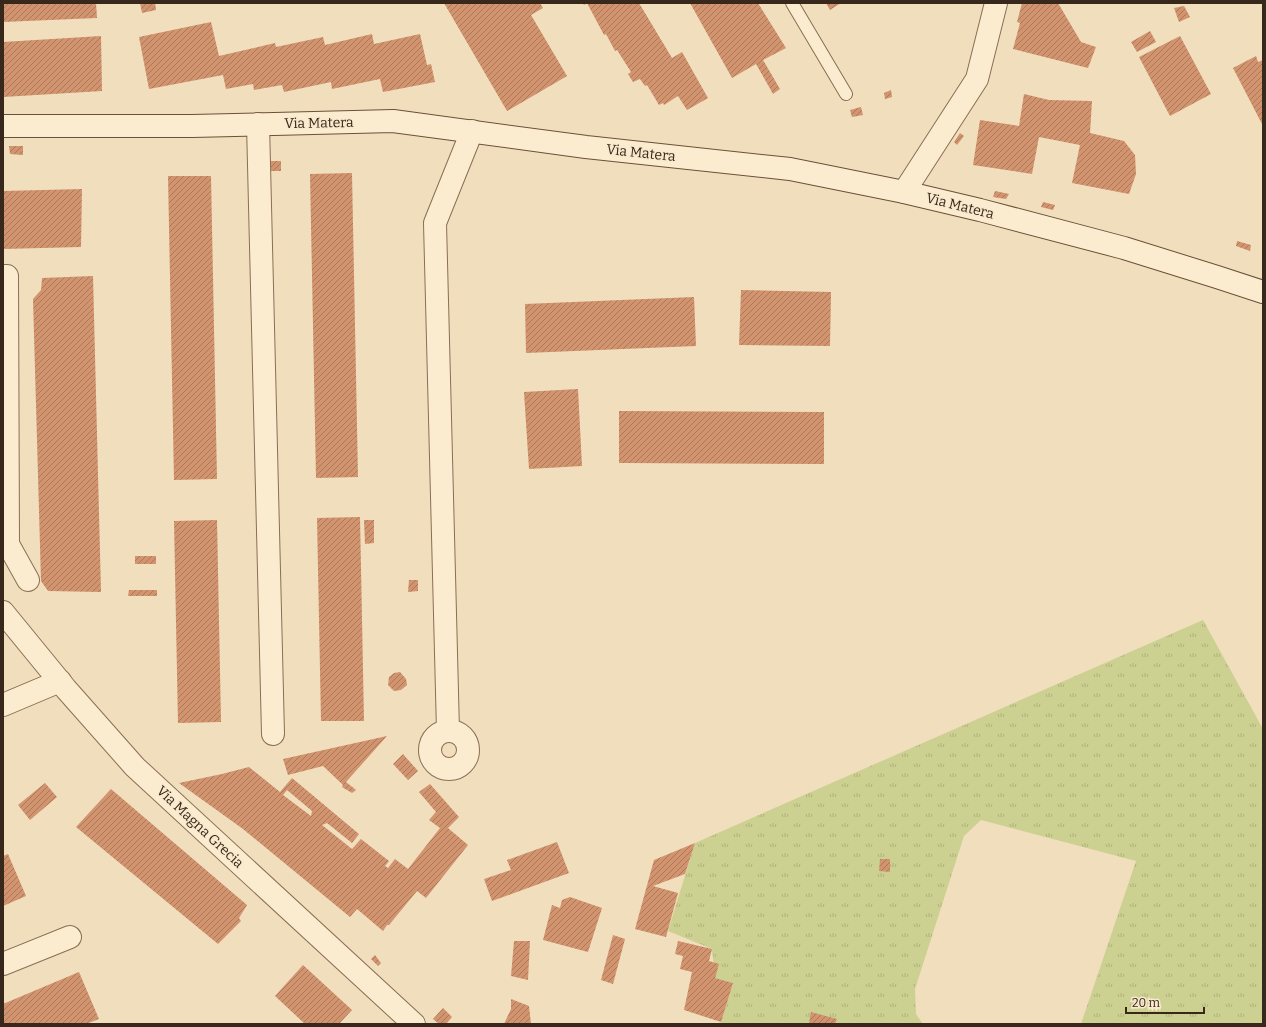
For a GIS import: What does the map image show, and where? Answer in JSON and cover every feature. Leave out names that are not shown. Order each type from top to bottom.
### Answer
[{"type":"street","points":[[904,192],[977,79],[996,3]]},
{"type":"street","name":"Via Matera","points":[[3,126],[184,126],[393,122],[586,147],[790,169],[904,192],[1124,248],[1263,292]]},
{"type":"street","points":[[258,124],[273,734]]},
{"type":"street","points":[[448,731],[436,223],[472,132]]},
{"type":"street","points":[[3,276],[7,276],[8,558],[28,580]]},
{"type":"street","name":"Via Magna Grecia","points":[[3,612],[60,681],[135,767],[414,1024]]},
{"type":"street","points":[[3,705],[60,681]]},
{"type":"street","points":[[3,964],[70,937]]},
{"type":"lane","points":[[792,3],[846,94]]},
{"type":"green space","points":[[1203,620],[1263,729],[1263,1024],[1081,1024],[1136,861],[981,820],[964,836],[915,989],[916,1014],[923,1024],[720,1024],[733,983],[715,978],[712,949],[668,931],[695,843]]},
{"type":"building","points":[[3,3],[96,3],[97,18],[3,22]]},
{"type":"building","points":[[140,3],[155,3],[156,10],[142,13]]},
{"type":"building","points":[[444,3],[540,3],[543,8],[531,15],[567,76],[507,111]]},
{"type":"building","points":[[587,3],[639,3],[672,58],[682,52],[708,98],[687,110],[678,96],[664,105],[663,103],[659,105],[647,85],[645,86],[640,79],[633,82],[628,74],[631,72],[617,50],[615,51],[606,34],[604,35]]},
{"type":"building","points":[[690,3],[758,3],[786,48],[763,60],[780,89],[773,94],[756,64],[732,78]]},
{"type":"building","points":[[826,3],[841,3],[830,10]]},
{"type":"building","points":[[1022,3],[1058,3],[1081,42],[1096,47],[1088,68],[1013,49],[1020,23],[1017,22]]},
{"type":"building","points":[[1184,6],[1190,17],[1179,22],[1174,8]]},
{"type":"building","points":[[211,22],[219,56],[275,43],[276,47],[323,37],[325,45],[372,34],[374,44],[420,34],[427,65],[431,64],[435,82],[383,92],[380,79],[332,89],[331,82],[284,92],[282,85],[254,90],[253,84],[226,89],[223,75],[149,89],[139,37]]},
{"type":"building","points":[[1150,31],[1156,42],[1137,52],[1131,42]]},
{"type":"building","points":[[101,36],[102,91],[3,97],[3,42]]},
{"type":"building","points":[[1180,36],[1211,94],[1170,116],[1139,57]]},
{"type":"building","points":[[1256,56],[1258,62],[1263,60],[1263,126],[1233,68]]},
{"type":"building","points":[[891,90],[892,97],[885,99],[884,93]]},
{"type":"building","points":[[1024,94],[1049,100],[1092,101],[1090,133],[1124,141],[1135,155],[1136,174],[1129,194],[1072,183],[1080,145],[1039,137],[1032,174],[973,165],[980,120],[1019,126]]},
{"type":"building","points":[[861,107],[863,115],[852,117],[850,110]]},
{"type":"building","points":[[960,133],[964,136],[957,145],[954,142]]},
{"type":"building","points":[[9,146],[23,146],[23,155],[10,154]]},
{"type":"building","points":[[267,161],[281,161],[281,171],[267,171]]},
{"type":"building","points":[[352,173],[358,477],[316,478],[310,174]]},
{"type":"building","points":[[168,176],[211,176],[217,479],[174,480]]},
{"type":"building","points":[[82,189],[81,247],[3,249],[3,191]]},
{"type":"building","points":[[995,191],[1009,194],[1006,199],[993,197]]},
{"type":"building","points":[[1043,202],[1055,205],[1053,210],[1041,207]]},
{"type":"building","points":[[1237,241],[1251,245],[1250,251],[1236,246]]},
{"type":"building","points":[[93,276],[101,592],[48,591],[41,581],[33,299],[41,290],[42,278]]},
{"type":"building","points":[[741,290],[831,292],[830,346],[739,345]]},
{"type":"building","points":[[694,297],[696,346],[526,353],[525,304]]},
{"type":"building","points":[[578,389],[582,466],[529,469],[524,392]]},
{"type":"building","points":[[619,411],[824,412],[824,464],[619,463]]},
{"type":"building","points":[[360,517],[364,721],[321,721],[317,518]]},
{"type":"building","points":[[217,520],[221,722],[178,723],[174,521]]},
{"type":"building","points":[[364,520],[374,520],[374,543],[365,544]]},
{"type":"building","points":[[135,556],[156,556],[156,564],[135,564]]},
{"type":"building","points":[[409,580],[418,580],[418,591],[408,592]]},
{"type":"building","points":[[129,590],[157,590],[157,596],[128,596]]},
{"type":"building","points":[[400,672],[406,679],[407,685],[401,690],[394,691],[388,685],[389,677],[394,673]]},
{"type":"building","points":[[387,736],[346,782],[356,790],[352,793],[342,787],[343,785],[323,766],[288,775],[283,759]]},
{"type":"building","points":[[403,754],[418,771],[408,780],[393,764]]},
{"type":"building","points":[[249,767],[280,792],[292,778],[359,834],[352,843],[327,823],[322,825],[352,849],[361,839],[389,861],[385,866],[388,868],[395,859],[408,869],[440,828],[429,820],[436,812],[419,792],[430,784],[459,817],[448,828],[468,845],[426,898],[417,891],[383,931],[357,909],[350,917],[243,829],[179,783]],"holes":[[[287,790],[312,811],[311,816],[283,795]]]},
{"type":"building","points":[[45,783],[57,797],[30,820],[18,805]]},
{"type":"building","points":[[111,789],[247,905],[239,918],[241,921],[218,944],[76,827]]},
{"type":"building","points":[[557,842],[569,873],[492,901],[484,879],[511,870],[507,860]]},
{"type":"building","points":[[695,843],[685,874],[653,886],[678,893],[666,937],[635,929],[654,860]]},
{"type":"building","points":[[8,854],[26,896],[3,906],[3,856]]},
{"type":"building","points":[[880,859],[890,859],[890,872],[879,871]]},
{"type":"building","points":[[570,897],[602,908],[588,952],[543,940],[552,905],[560,908],[562,900]]},
{"type":"building","points":[[613,935],[625,939],[613,984],[601,980]]},
{"type":"building","points":[[514,941],[530,941],[528,980],[511,976]]},
{"type":"building","points":[[678,941],[712,949],[709,961],[719,964],[715,978],[733,983],[721,1022],[684,1010],[692,972],[680,969],[683,956],[675,954]]},
{"type":"building","points":[[375,955],[381,963],[378,966],[371,959]]},
{"type":"building","points":[[303,965],[352,1010],[339,1024],[305,1024],[275,996]]},
{"type":"building","points":[[79,972],[99,1019],[86,1024],[3,1024],[3,1004]]},
{"type":"building","points":[[511,999],[529,1006],[531,1024],[504,1024],[511,1009]]},
{"type":"building","points":[[443,1008],[452,1017],[446,1024],[439,1024],[433,1019]]},
{"type":"building","points":[[811,1012],[837,1019],[835,1024],[809,1023]]}]
